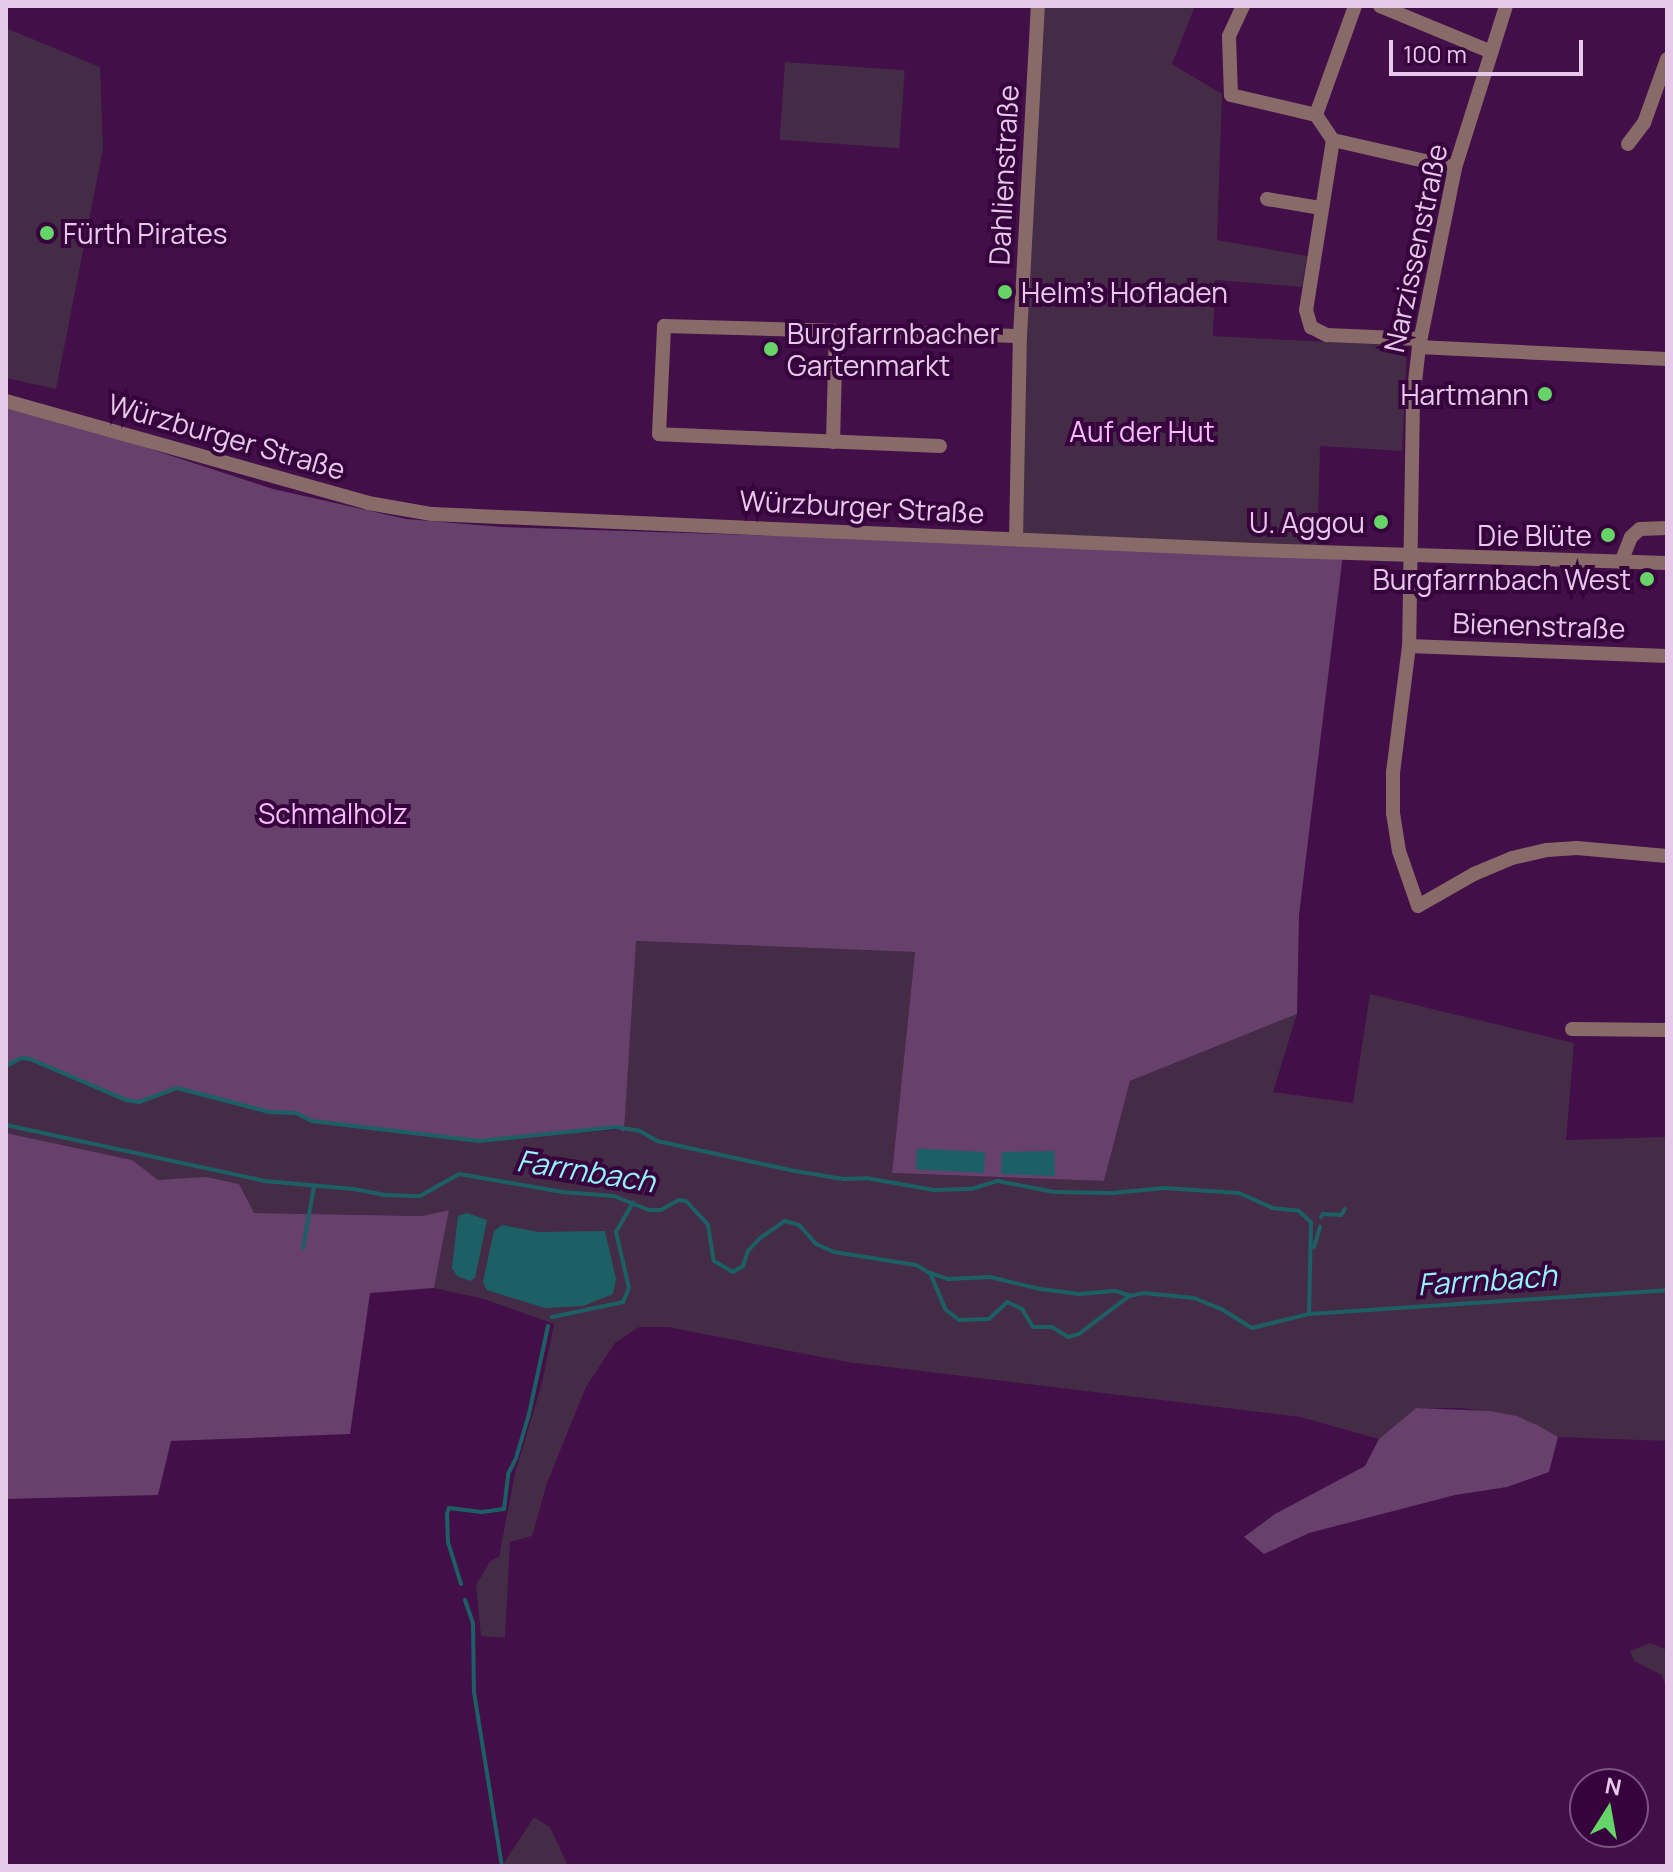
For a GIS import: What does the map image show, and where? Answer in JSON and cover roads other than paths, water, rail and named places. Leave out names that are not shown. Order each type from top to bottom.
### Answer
[{"type":"street","name":"Dahlienstraße","points":[[1016,539],[1020,336],[1038,6]]},
{"type":"street","points":[[1243,6],[1229,36],[1231,95],[1316,115],[1333,140],[1455,168]]},
{"type":"street","points":[[1316,115],[1355,6]]},
{"type":"street","points":[[1380,6],[1489,51]]},
{"type":"street","name":"Narzissenstraße","points":[[1506,6],[1489,51],[1455,168],[1420,343],[1413,399],[1409,646],[1393,772],[1393,813],[1399,851],[1418,906],[1474,874],[1512,858],[1547,850],[1577,848],[1667,856]]},
{"type":"street","points":[[1628,144],[1644,123],[1667,59]]},
{"type":"street","points":[[1333,140],[1306,310],[1311,327],[1327,335],[1667,359]]},
{"type":"street","points":[[1267,199],[1321,208]]},
{"type":"street","points":[[940,446],[659,434],[664,326],[1020,336]]},
{"type":"street","points":[[833,442],[836,331]]},
{"type":"street","name":"Würzburger Straße","points":[[6,401],[68,416],[355,500],[432,514],[1667,563]]},
{"type":"street","points":[[1621,562],[1631,537],[1640,529],[1667,528]]},
{"type":"street","name":"Bienenstraße","points":[[1409,646],[1667,656]]},
{"type":"street","points":[[1572,1029],[1667,1030]]},
{"type":"waterway","name":"Farrnbach","points":[[6,1066],[22,1058],[30,1059],[126,1100],[139,1102],[177,1088],[269,1112],[296,1113],[312,1121],[479,1141],[616,1127],[640,1131],[657,1141],[795,1171],[843,1179],[866,1178],[934,1190],[971,1189],[998,1181],[1054,1192],[1112,1193],[1165,1188],[1239,1193],[1272,1208],[1299,1211],[1311,1222],[1309,1314]]},
{"type":"waterway","name":"Farrnbach","points":[[6,1125],[264,1181],[386,1195],[420,1196],[459,1174],[562,1192],[614,1196],[649,1210],[661,1210],[679,1200],[686,1201],[708,1225],[714,1261],[733,1272],[743,1266],[748,1251],[759,1239],[785,1221],[799,1225],[816,1244],[834,1252],[916,1265],[930,1273],[945,1309],[959,1320],[989,1319],[1007,1302],[1022,1309],[1033,1327],[1052,1327],[1068,1337],[1079,1334],[1129,1296],[1144,1293],[1194,1298],[1223,1310],[1252,1328],[1309,1314],[1667,1290]]},
{"type":"waterway","points":[[303,1248],[314,1187]]},
{"type":"waterway","points":[[552,1317],[623,1302],[629,1288],[616,1232],[633,1203]]},
{"type":"waterway","points":[[1321,1217],[1323,1214],[1341,1215],[1345,1209]]},
{"type":"waterway","points":[[1314,1247],[1320,1227]]},
{"type":"waterway","points":[[930,1273],[948,1279],[990,1277],[1040,1289],[1080,1294],[1116,1291],[1128,1295]]},
{"type":"waterway","points":[[461,1584],[448,1542],[449,1508],[482,1512],[504,1509],[508,1474],[529,1414],[548,1326]]},
{"type":"waterway","points":[[465,1600],[473,1623],[474,1692],[502,1866]]},
{"type":"place","name":"Fürth Pirates","points":[[47,233]]},
{"type":"place","name":"Helm's Hofladen","points":[[1005,292]]},
{"type":"place","name":"Burgfarrnbacher Gartenmarkt","points":[[771,349]]},
{"type":"place","name":"Hartmann","points":[[1545,394]]},
{"type":"place","name":"U. Aggou","points":[[1381,522]]},
{"type":"place","name":"Die Blüte","points":[[1608,535]]},
{"type":"place","name":"Burgfarrnbach West","points":[[1647,579]]},
{"type":"park label","name":"Auf der Hut","points":[[1142,431]]},
{"type":"park label","name":"Schmalholz","points":[[333,813]]}]
